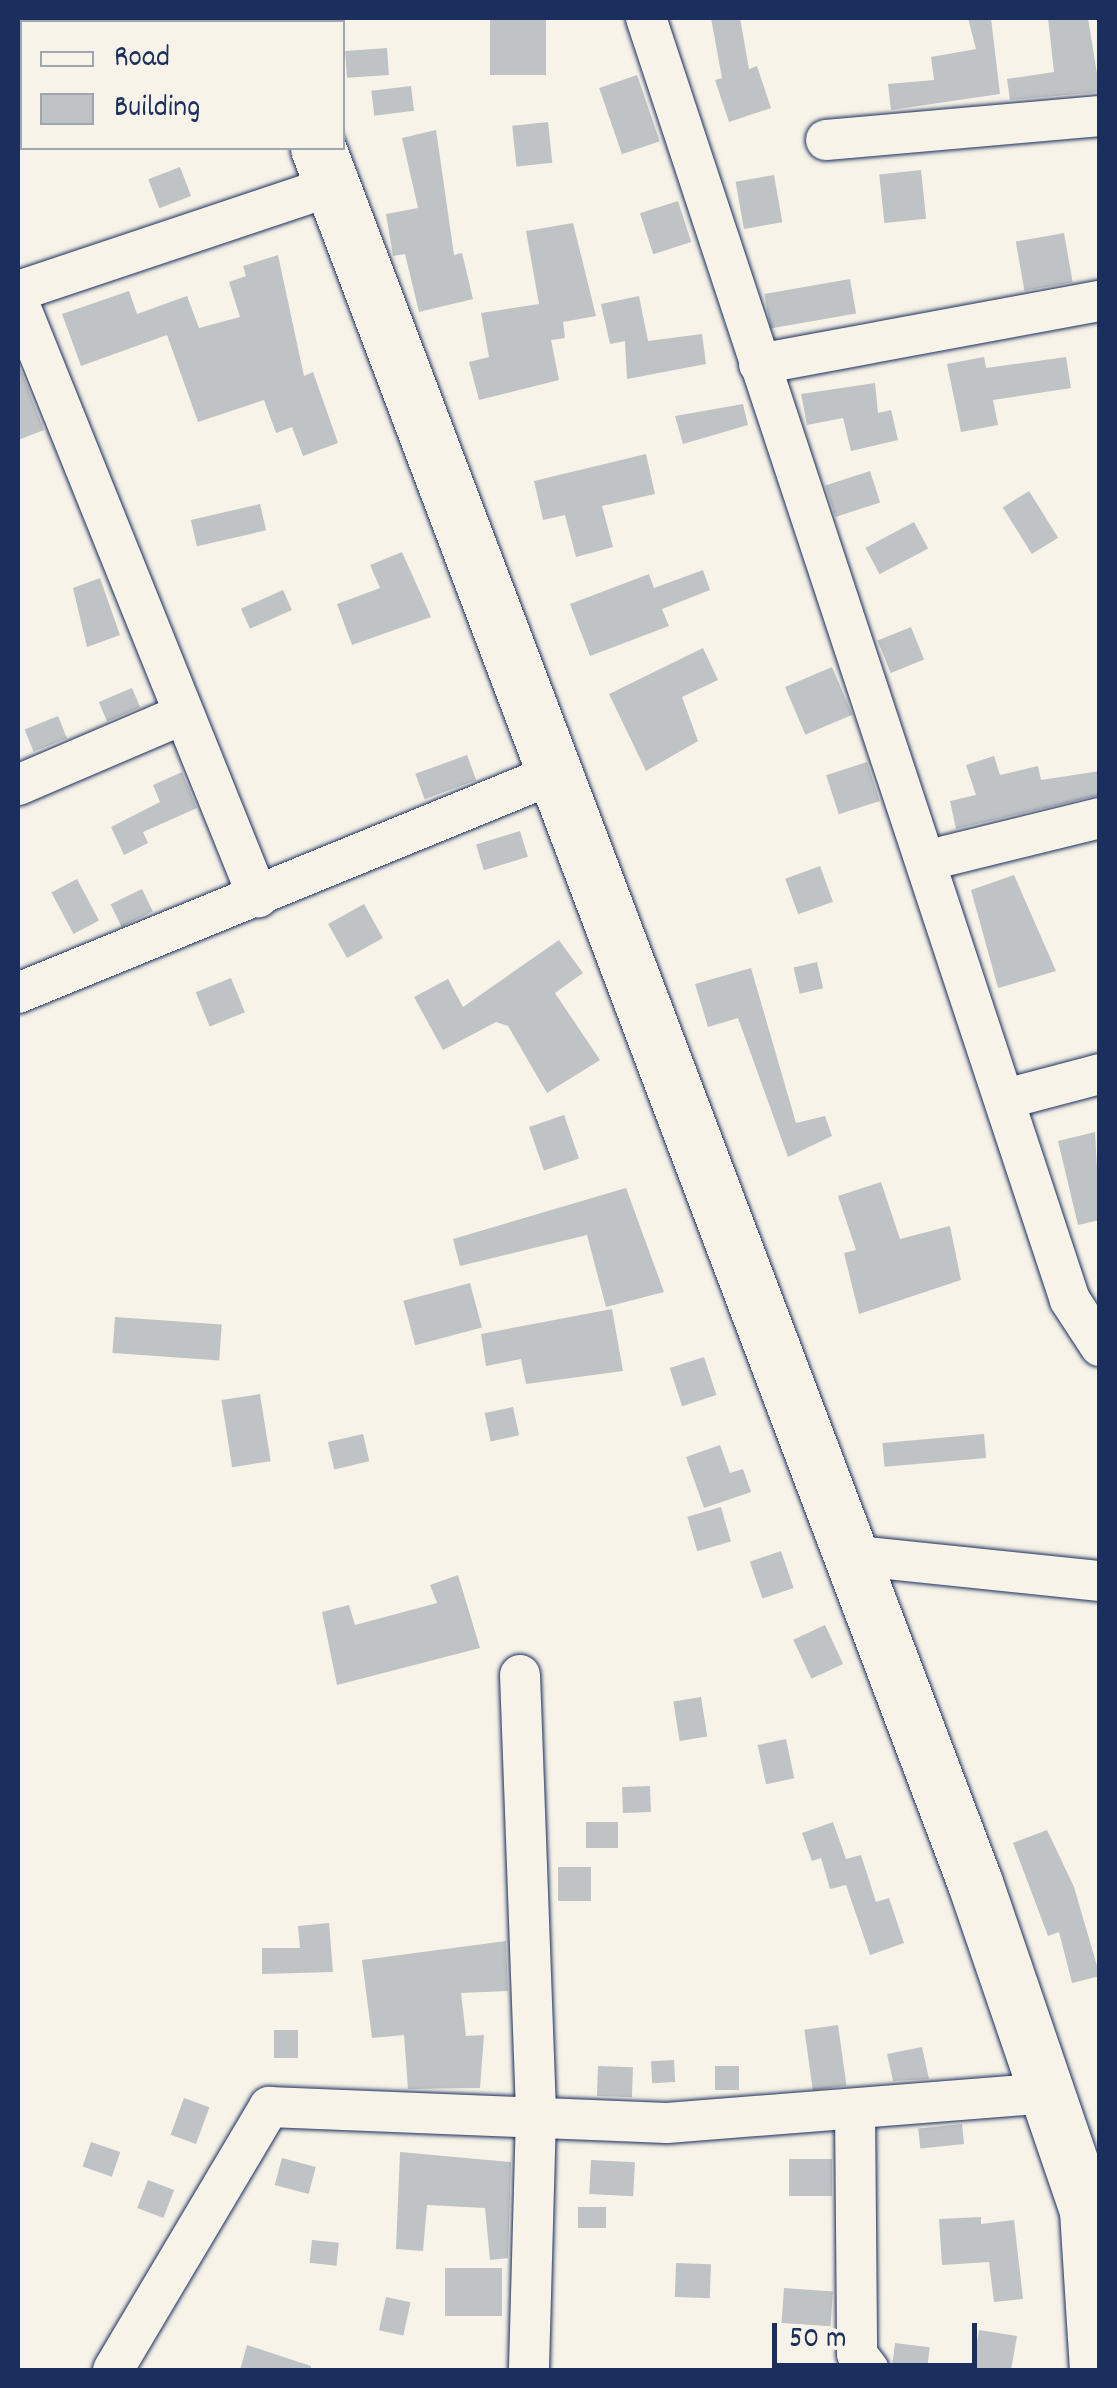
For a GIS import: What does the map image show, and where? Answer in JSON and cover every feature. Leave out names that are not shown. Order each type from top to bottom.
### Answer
[{"type":"highway","points":[[325,167],[551,775],[857,1556],[1094,2210],[1097,2370]]},
{"type":"street","points":[[646,18],[759,364],[1009,1098],[1070,1300],[1100,1346]]},
{"type":"street","points":[[826,140],[1100,116]]},
{"type":"street","points":[[18,290],[325,167]]},
{"type":"street","points":[[18,301],[179,716],[258,897]]},
{"type":"street","points":[[759,364],[1100,301]]},
{"type":"street","points":[[18,785],[179,716]]},
{"type":"street","points":[[18,993],[551,775]]},
{"type":"street","points":[[928,860],[1100,818]]},
{"type":"street","points":[[1009,1098],[1100,1074]]},
{"type":"street","points":[[857,1556],[1100,1582]]},
{"type":"street","points":[[520,1675],[536,2116],[529,2370]]},
{"type":"street","points":[[113,2370],[269,2107],[666,2123],[1049,2093]]},
{"type":"street","points":[[855,2108],[857,2354],[869,2370]]},
{"type":"building","points":[[490,18],[546,18],[546,75],[490,75]]},
{"type":"building","points":[[711,18],[740,18],[749,69],[757,66],[771,108],[729,122],[715,80],[722,78]]},
{"type":"building","points":[[968,18],[991,18],[1000,94],[891,110],[888,84],[934,80],[931,57],[976,49]]},
{"type":"building","points":[[1048,18],[1088,18],[1100,92],[1010,100],[1007,79],[1054,72]]},
{"type":"building","points":[[387,48],[389,75],[347,78],[345,51]]},
{"type":"building","points":[[637,75],[660,141],[622,154],[599,88]]},
{"type":"building","points":[[411,86],[414,111],[374,116],[371,91]]},
{"type":"building","points":[[548,122],[552,163],[516,167],[512,126]]},
{"type":"building","points":[[436,130],[454,255],[462,253],[473,299],[419,312],[405,254],[393,256],[386,214],[418,208],[402,138]]},
{"type":"building","points":[[180,167],[191,196],[159,208],[148,179]]},
{"type":"building","points":[[921,170],[926,219],[884,223],[879,174]]},
{"type":"building","points":[[774,175],[782,222],[744,229],[736,182]]},
{"type":"building","points":[[678,201],[691,242],[653,254],[640,213]]},
{"type":"building","points":[[573,223],[596,316],[563,322],[565,338],[551,340],[559,380],[479,400],[469,362],[489,357],[481,313],[539,304],[526,231]]},
{"type":"building","points":[[1064,233],[1073,282],[1024,291],[1016,242]]},
{"type":"building","points":[[278,255],[304,376],[313,372],[338,443],[303,456],[292,427],[276,433],[264,400],[198,422],[167,335],[81,366],[62,314],[129,291],[137,314],[187,296],[199,328],[240,317],[229,282],[246,276],[243,266]]},
{"type":"building","points":[[850,279],[856,313],[770,329],[764,294]]},
{"type":"building","points":[[639,296],[648,341],[702,334],[706,364],[627,379],[625,341],[610,344],[601,304]]},
{"type":"building","points":[[984,357],[986,368],[1066,357],[1071,388],[993,400],[998,425],[961,432],[947,364]]},
{"type":"building","points":[[18,363],[44,430],[18,440]]},
{"type":"building","points":[[875,383],[878,413],[891,410],[898,440],[851,451],[843,418],[807,425],[801,394]]},
{"type":"building","points":[[743,404],[748,425],[683,444],[675,416]]},
{"type":"building","points":[[646,454],[655,494],[602,506],[613,547],[576,557],[565,515],[543,520],[534,481]]},
{"type":"building","points":[[870,471],[880,502],[835,517],[825,486]]},
{"type":"building","points":[[1029,491],[1058,538],[1032,554],[1003,507]]},
{"type":"building","points":[[260,504],[266,530],[197,546],[191,520]]},
{"type":"building","points":[[914,522],[928,548],[880,574],[865,548]]},
{"type":"building","points":[[402,552],[431,617],[352,645],[337,604],[380,588],[370,565]]},
{"type":"building","points":[[703,570],[710,590],[662,609],[669,626],[590,656],[570,604],[649,574],[654,588]]},
{"type":"building","points":[[100,578],[120,635],[87,647],[73,588]]},
{"type":"building","points":[[283,590],[292,610],[250,629],[241,609]]},
{"type":"building","points":[[911,627],[924,659],[891,673],[878,640]]},
{"type":"building","points":[[703,648],[718,680],[682,697],[698,741],[646,771],[609,694]]},
{"type":"building","points":[[832,667],[852,715],[805,735],[785,687]]},
{"type":"building","points":[[132,688],[140,707],[107,721],[99,702]]},
{"type":"building","points":[[58,716],[67,738],[34,752],[25,729]]},
{"type":"building","points":[[467,755],[476,780],[425,799],[415,774]]},
{"type":"building","points":[[994,756],[1000,775],[1038,766],[1041,780],[1100,771],[1100,795],[956,829],[950,801],[976,795],[966,765]]},
{"type":"building","points":[[867,762],[880,801],[839,814],[826,775]]},
{"type":"building","points":[[182,772],[197,808],[143,832],[148,843],[124,855],[111,827],[160,802],[153,785]]},
{"type":"building","points":[[520,831],[528,857],[484,870],[476,844]]},
{"type":"building","points":[[820,866],[833,902],[798,914],[785,879]]},
{"type":"building","points":[[1014,875],[1056,971],[998,988],[971,890]]},
{"type":"building","points":[[77,879],[99,920],[73,934],[51,893]]},
{"type":"building","points":[[142,889],[153,911],[122,927],[111,904]]},
{"type":"building","points":[[364,904],[383,938],[347,958],[328,924]]},
{"type":"building","points":[[559,940],[583,973],[555,993],[600,1060],[547,1093],[508,1026],[496,1022],[443,1050],[414,997],[448,979],[463,1007]]},
{"type":"building","points":[[817,962],[823,988],[800,994],[794,967]]},
{"type":"building","points":[[751,968],[796,1123],[825,1116],[832,1136],[788,1157],[738,1018],[708,1027],[695,984]]},
{"type":"building","points":[[231,978],[245,1012],[210,1027],[196,992]]},
{"type":"building","points":[[564,1115],[579,1158],[544,1171],[529,1127]]},
{"type":"building","points":[[1095,1132],[1100,1220],[1078,1225],[1058,1141]]},
{"type":"building","points":[[881,1182],[900,1239],[950,1226],[961,1280],[859,1314],[844,1253],[856,1250],[838,1196]]},
{"type":"building","points":[[626,1188],[664,1292],[606,1307],[587,1235],[460,1266],[453,1239]]},
{"type":"building","points":[[470,1283],[482,1327],[415,1345],[403,1301]]},
{"type":"building","points":[[612,1309],[623,1371],[526,1384],[521,1359],[486,1366],[481,1334]]},
{"type":"building","points":[[115,1317],[222,1324],[219,1360],[112,1353]]},
{"type":"building","points":[[704,1357],[716,1395],[682,1406],[670,1368]]},
{"type":"building","points":[[260,1394],[271,1461],[232,1467],[221,1400]]},
{"type":"building","points":[[513,1407],[519,1435],[491,1441],[485,1413]]},
{"type":"building","points":[[363,1434],[369,1461],[334,1469],[328,1442]]},
{"type":"building","points":[[984,1434],[986,1458],[884,1467],[882,1443]]},
{"type":"building","points":[[720,1445],[730,1473],[743,1469],[751,1492],[704,1508],[686,1457]]},
{"type":"building","points":[[721,1507],[731,1542],[697,1551],[687,1517]]},
{"type":"building","points":[[781,1551],[794,1588],[762,1599],[750,1562]]},
{"type":"building","points":[[458,1575],[480,1648],[337,1685],[322,1612],[349,1605],[355,1625],[437,1603],[430,1585]]},
{"type":"building","points":[[825,1625],[843,1664],[811,1679],[793,1640]]},
{"type":"building","points":[[701,1697],[707,1737],[680,1741],[673,1701]]},
{"type":"building","points":[[786,1739],[794,1778],[766,1784],[758,1745]]},
{"type":"building","points":[[650,1786],[651,1812],[623,1813],[622,1787]]},
{"type":"building","points":[[586,1822],[618,1822],[618,1848],[586,1848]]},
{"type":"building","points":[[833,1822],[846,1859],[861,1855],[876,1902],[889,1898],[904,1943],[870,1955],[846,1885],[830,1889],[821,1858],[812,1861],[802,1833]]},
{"type":"building","points":[[1047,1830],[1074,1887],[1100,1976],[1072,1983],[1059,1932],[1048,1936],[1013,1843]]},
{"type":"building","points":[[558,1867],[591,1867],[591,1901],[558,1901]]},
{"type":"building","points":[[329,1923],[333,1972],[262,1974],[262,1948],[300,1948],[298,1926]]},
{"type":"building","points":[[506,1941],[508,1991],[461,1993],[466,2036],[484,2035],[480,2088],[408,2089],[404,2035],[372,2038],[362,1960]]},
{"type":"building","points":[[838,2025],[846,2085],[813,2090],[804,2030]]},
{"type":"building","points":[[274,2030],[298,2030],[298,2058],[274,2058]]},
{"type":"building","points":[[922,2047],[929,2079],[893,2081],[887,2054]]},
{"type":"building","points":[[674,2060],[675,2082],[652,2083],[651,2061]]},
{"type":"building","points":[[598,2066],[633,2067],[632,2097],[597,2096]]},
{"type":"building","points":[[715,2066],[739,2066],[739,2090],[715,2090]]},
{"type":"building","points":[[184,2098],[209,2107],[196,2144],[171,2135]]},
{"type":"building","points":[[962,2124],[964,2144],[920,2148],[918,2129]]},
{"type":"building","points":[[91,2142],[120,2152],[112,2177],[83,2167]]},
{"type":"building","points":[[400,2152],[511,2162],[508,2258],[490,2260],[485,2208],[427,2205],[423,2251],[396,2249]]},
{"type":"building","points":[[282,2158],[316,2167],[309,2194],[275,2185]]},
{"type":"building","points":[[789,2159],[832,2159],[832,2196],[789,2196]]},
{"type":"building","points":[[591,2160],[635,2162],[633,2196],[589,2194]]},
{"type":"building","points":[[148,2180],[174,2190],[163,2218],[137,2208]]},
{"type":"building","points":[[578,2207],[606,2207],[606,2228],[578,2228]]},
{"type":"building","points":[[981,2217],[981,2224],[1014,2220],[1023,2299],[994,2302],[989,2262],[942,2265],[939,2219]]},
{"type":"building","points":[[312,2240],[339,2243],[336,2266],[310,2263]]},
{"type":"building","points":[[676,2263],[711,2264],[710,2298],[675,2297]]},
{"type":"building","points":[[445,2268],[502,2268],[502,2316],[445,2316]]},
{"type":"building","points":[[784,2288],[833,2291],[830,2326],[782,2323]]},
{"type":"building","points":[[386,2297],[410,2302],[403,2335],[379,2330]]},
{"type":"building","points":[[979,2330],[1017,2336],[1011,2370],[972,2370]]},
{"type":"building","points":[[895,2343],[930,2347],[927,2368],[892,2364]]},
{"type":"building","points":[[247,2345],[311,2366],[311,2370],[240,2370]]}]
